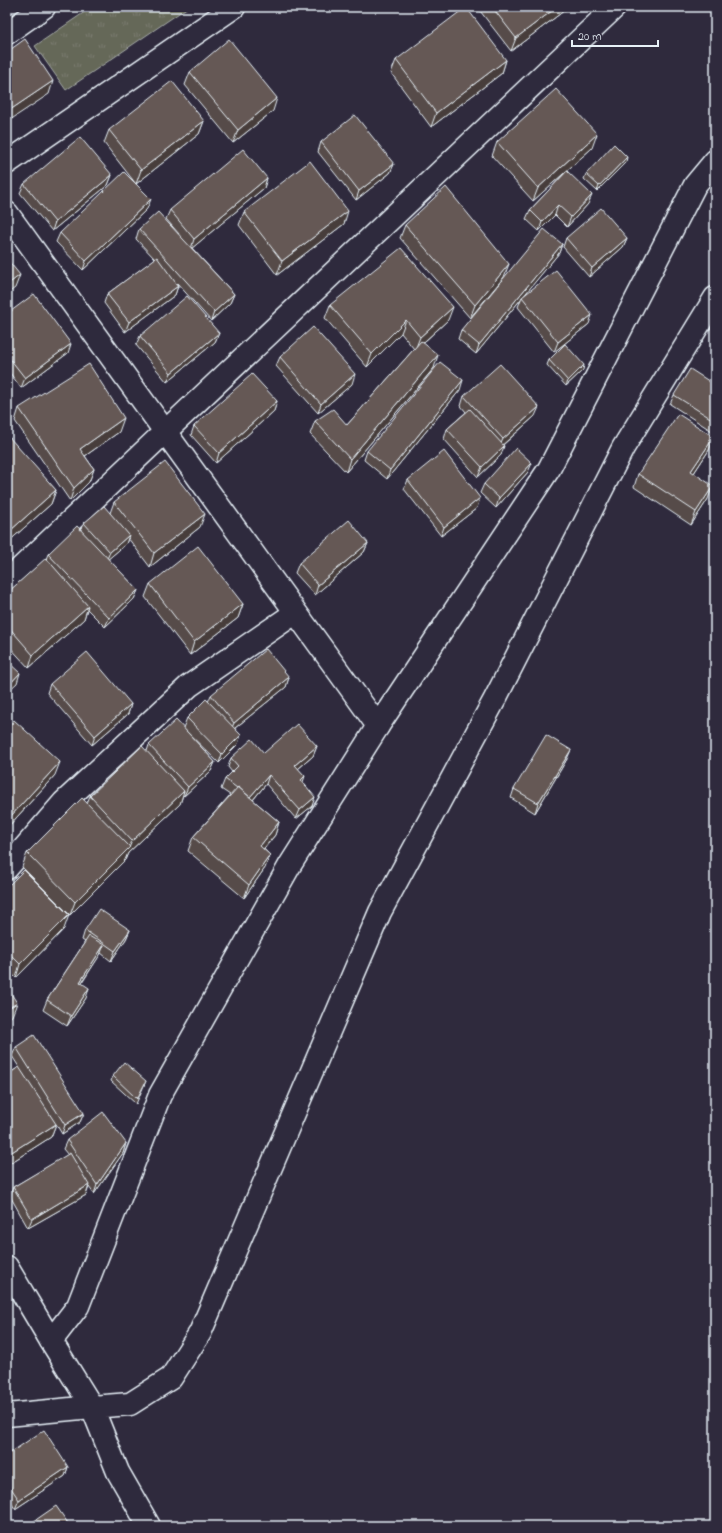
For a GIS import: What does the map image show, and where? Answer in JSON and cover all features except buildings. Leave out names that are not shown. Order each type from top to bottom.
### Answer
[{"type":"street","points":[[7,32],[44,7]]},
{"type":"street","points":[[7,163],[234,7]]},
{"type":"street","points":[[7,581],[615,7]]},
{"type":"street","points":[[51,1341],[78,1306],[160,1095],[290,864],[378,726],[549,470],[695,185],[715,161]]},
{"type":"street","points":[[7,212],[164,433],[378,726]]},
{"type":"street","points":[[7,1415],[92,1406],[130,1404],[171,1378],[200,1333],[380,912],[495,699],[624,448],[715,298]]},
{"type":"street","points":[[7,868],[64,802],[189,686],[295,613]]},
{"type":"street","points":[[7,1267],[92,1406],[118,1472],[149,1526]]},
{"type":"green space","points":[[92,7],[188,7],[66,90],[35,46]]}]
